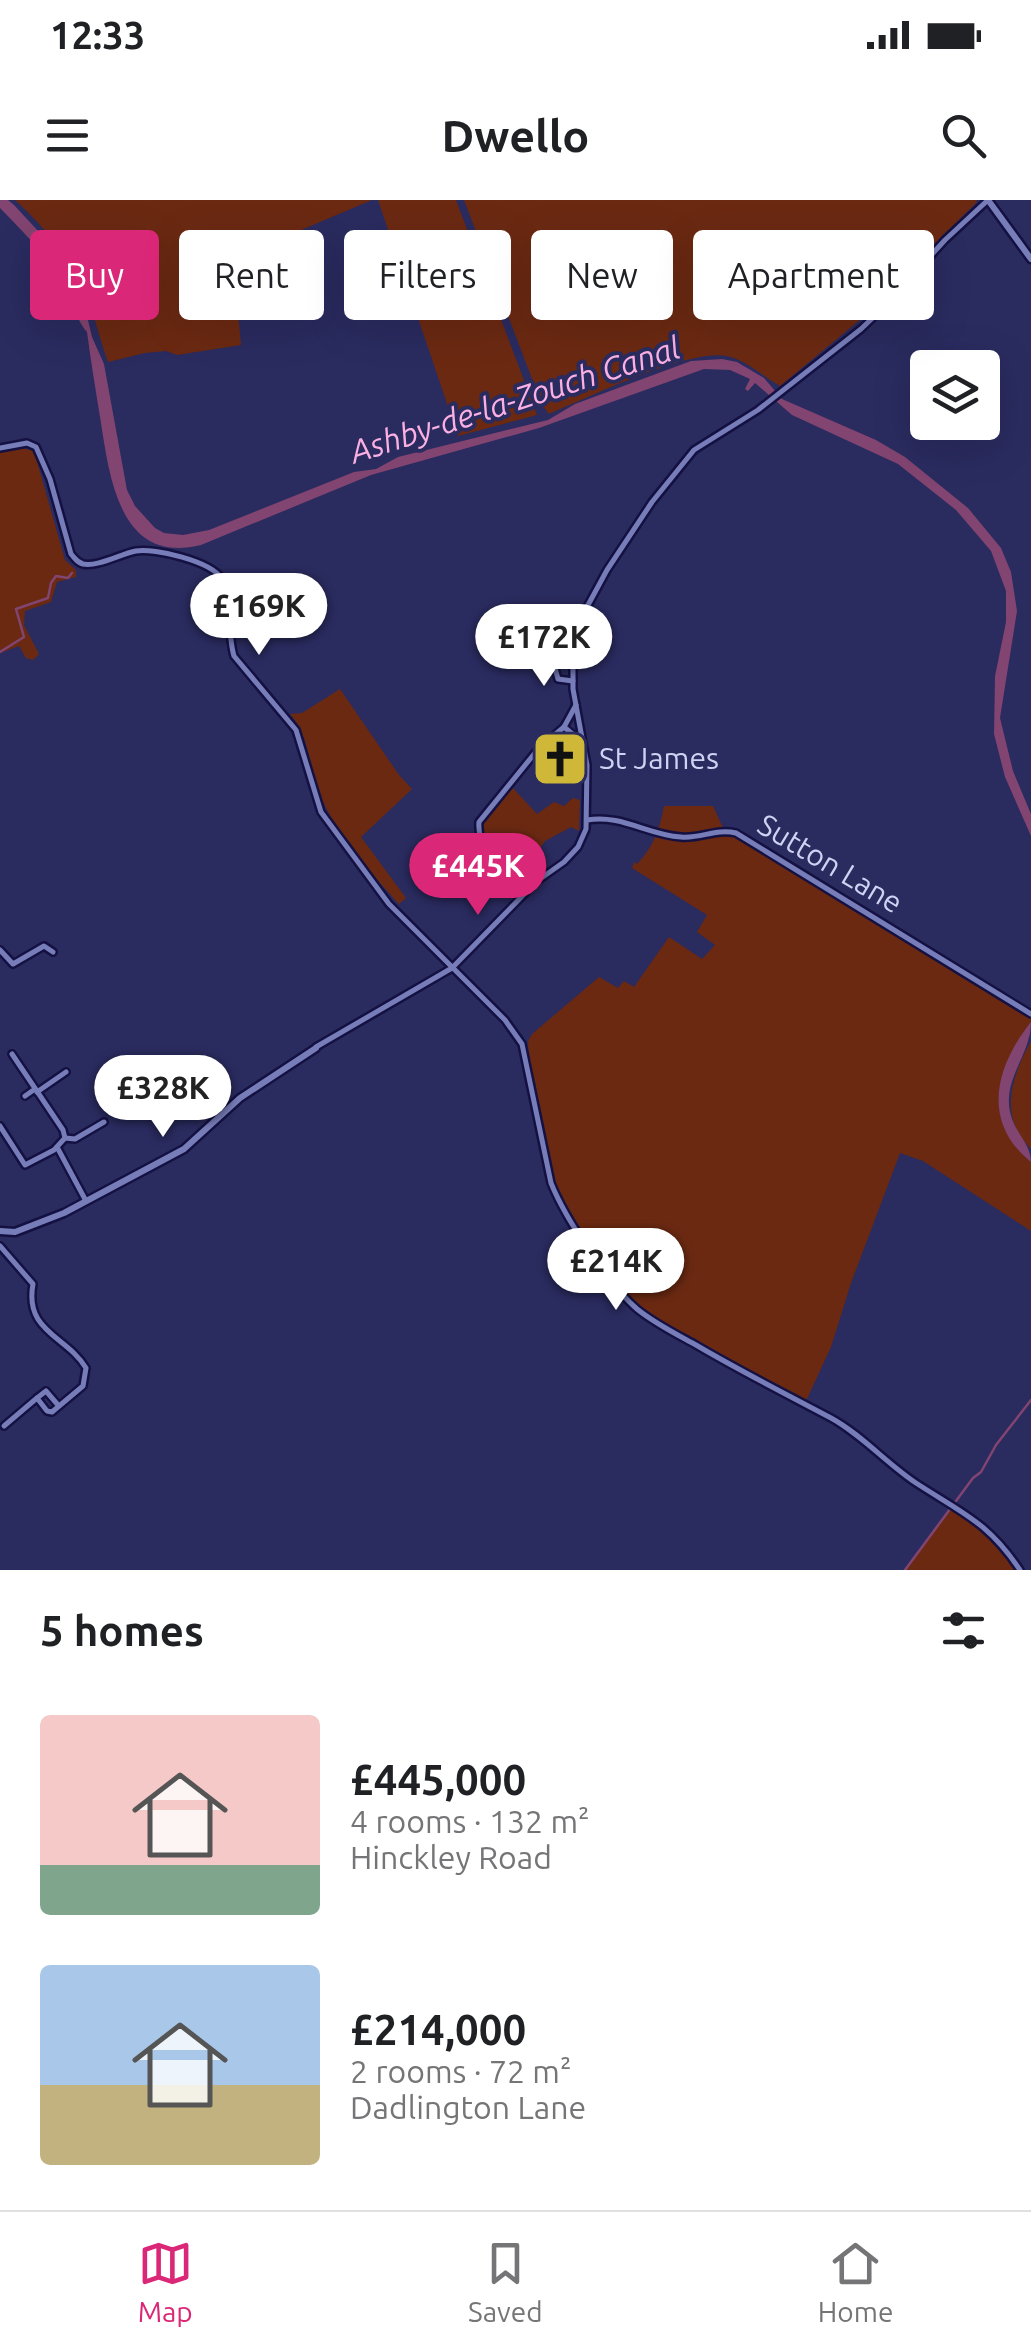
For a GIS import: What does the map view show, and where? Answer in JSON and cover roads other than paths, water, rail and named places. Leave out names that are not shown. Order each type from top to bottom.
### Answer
[{"type":"street","points":[[0,1231],[15,1232],[86,1202],[184,1149],[240,1098],[452,968],[527,890],[573,854],[585,836],[586,757],[573,681],[576,639],[586,607],[652,502],[694,450],[784,391],[882,309],[988,200],[1031,260]]},
{"type":"street","points":[[0,448],[27,443],[36,447],[72,554],[78,561],[88,564],[151,550],[196,562],[220,576],[225,586],[234,656],[296,730],[322,812],[388,904],[505,1020],[522,1044],[547,1164],[559,1202],[627,1299],[640,1312],[682,1337],[780,1394],[832,1419],[1002,1543],[1020,1570]]},
{"type":"street","points":[[550,660],[558,679],[573,681]]},
{"type":"street","points":[[527,890],[486,851],[480,840],[479,822],[539,748],[564,727],[576,705]]},
{"type":"street","points":[[564,727],[581,740]]},
{"type":"street","name":"Sutton Lane","points":[[587,820],[616,818],[678,837],[724,830],[736,833],[1030,1014]]},
{"type":"street","points":[[0,950],[12,964],[44,946],[53,952]]},
{"type":"street","points":[[12,1054],[65,1138]]},
{"type":"street","points":[[24,1096],[66,1072]]},
{"type":"street","points":[[0,1126],[25,1165],[65,1138],[75,1138],[104,1122]]},
{"type":"street","points":[[57,1147],[86,1202]]},
{"type":"street","points":[[0,1246],[33,1284],[33,1312],[39,1321],[86,1368],[83,1386],[50,1412],[37,1398]]},
{"type":"street","points":[[4,1426],[46,1391],[58,1405]]},
{"type":"waterway","points":[[0,652],[24,637],[16,609],[48,598],[56,576],[68,578],[72,573]]},
{"type":"waterway","points":[[905,1570],[1031,1400]]},
{"type":"place","name":"St James","points":[[560,759]]},
{"type":"water label","name":"Ashby-de-la-Zouch Canal","points":[[515,400]]}]
